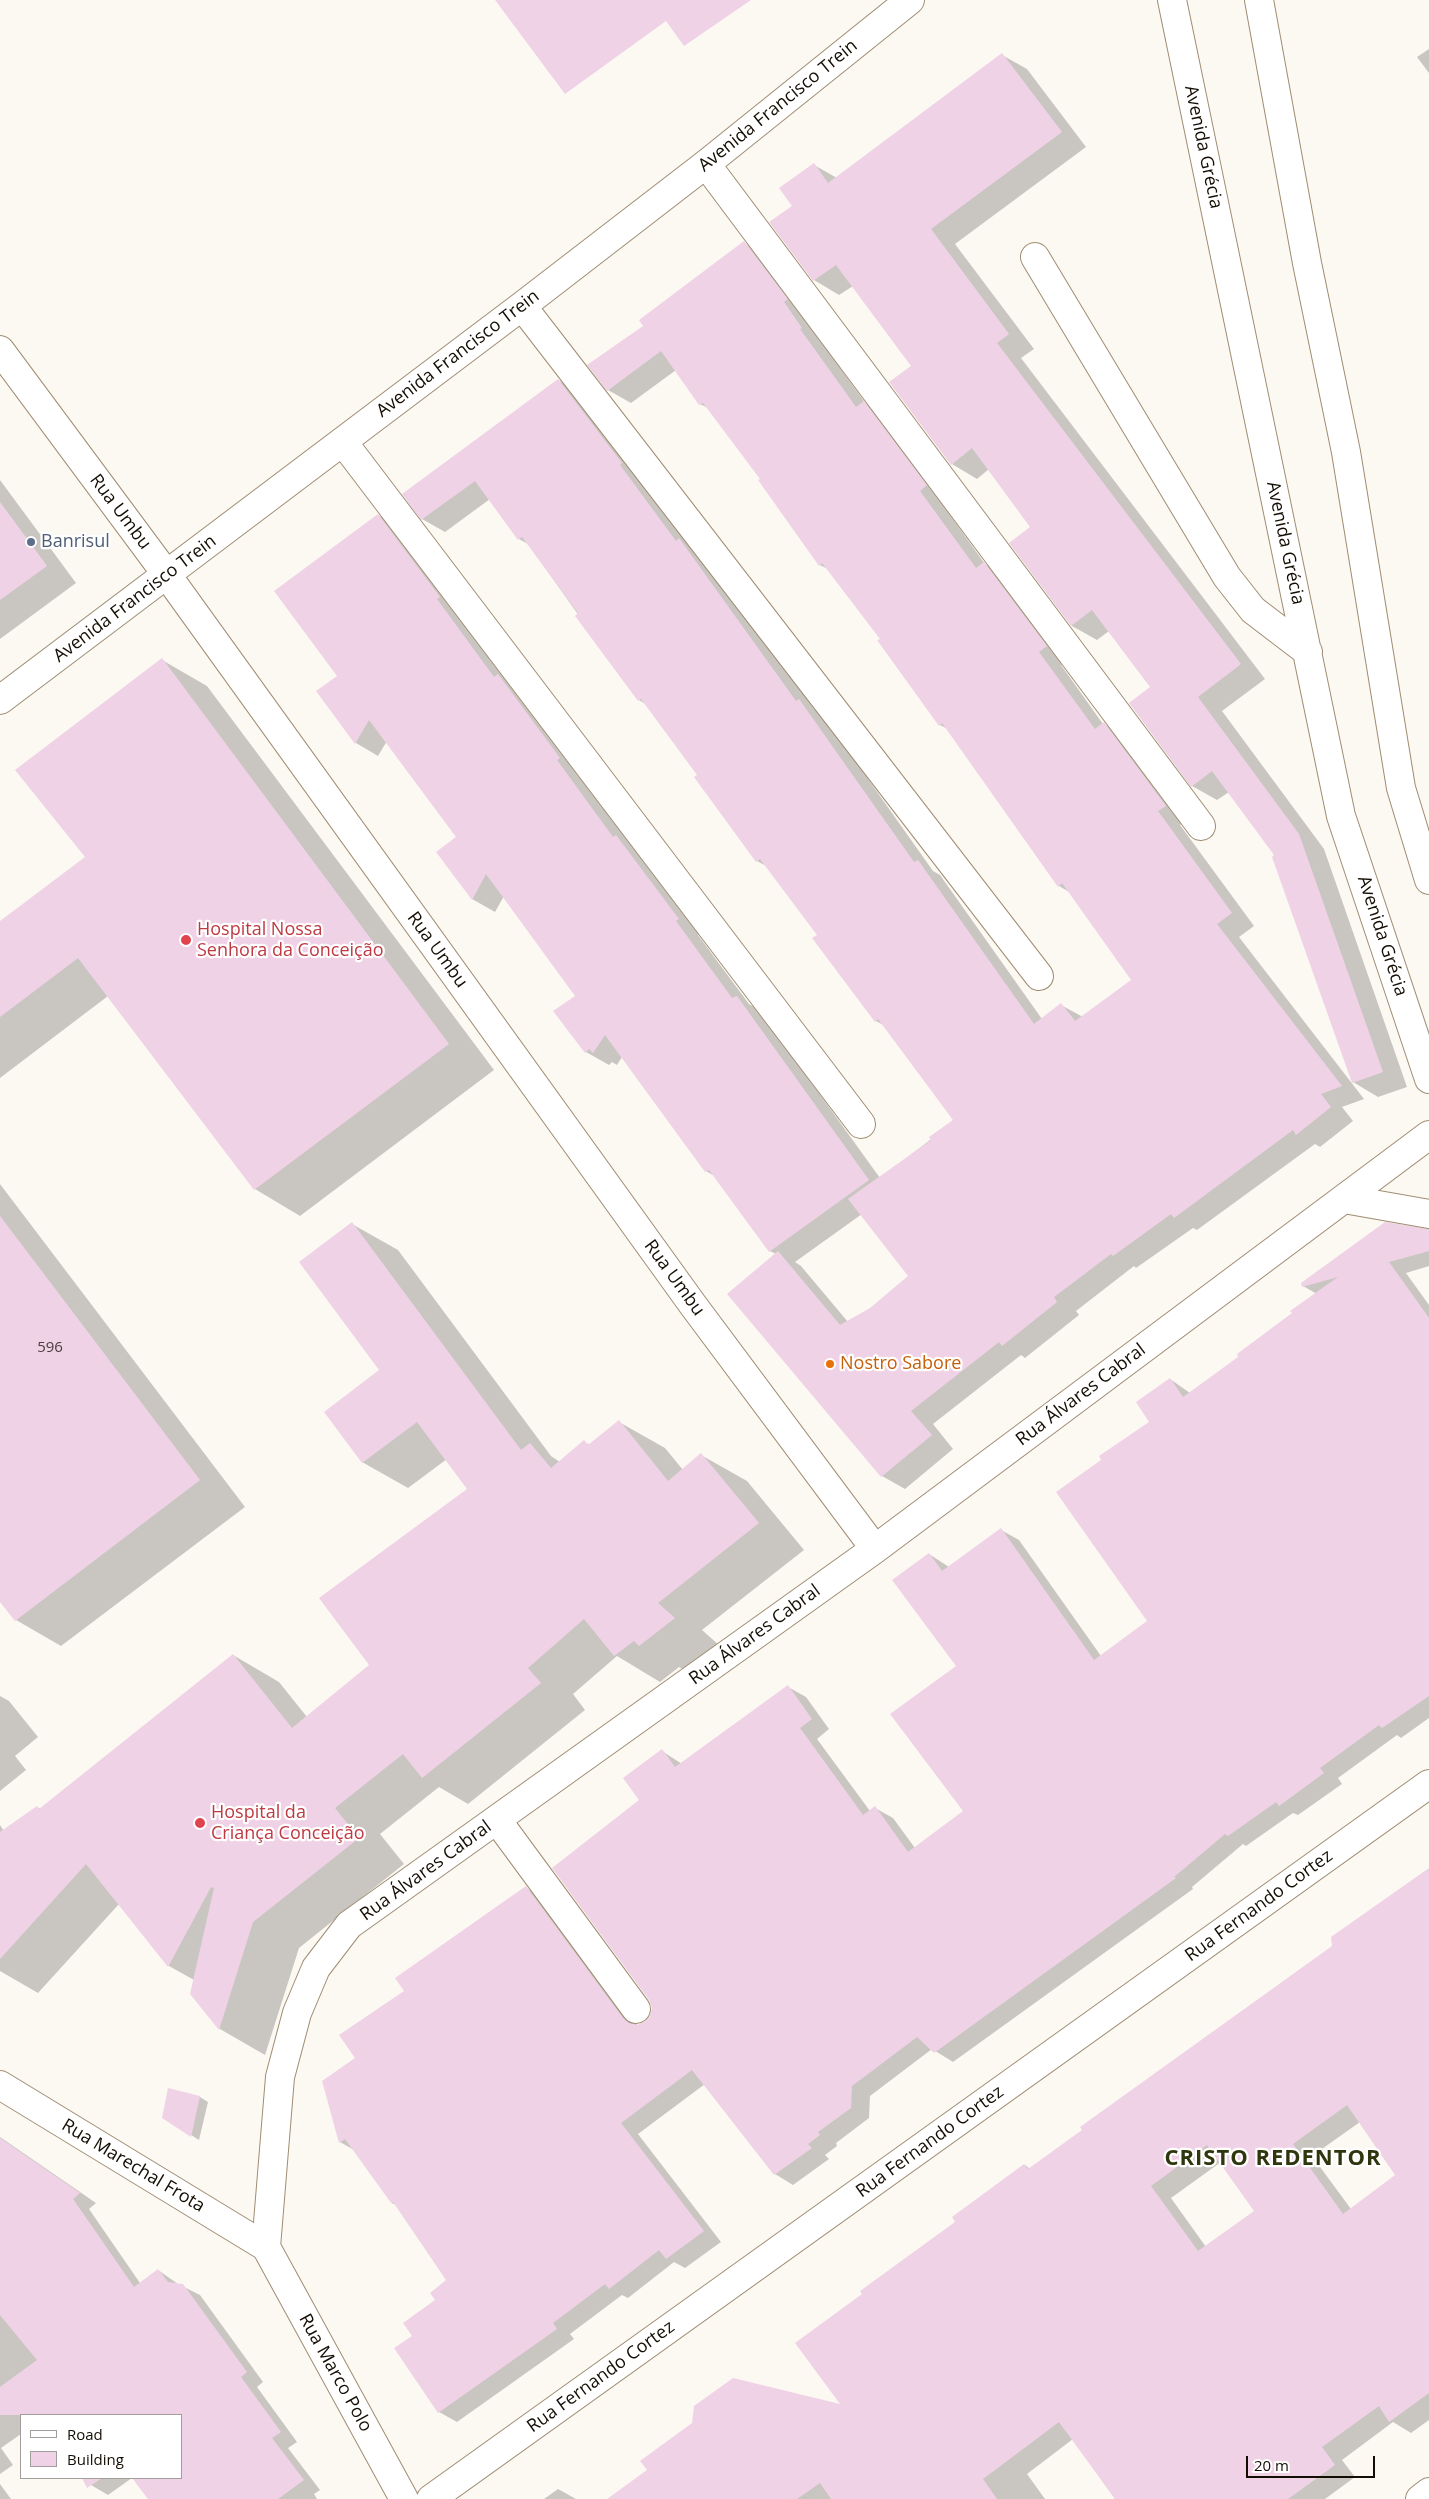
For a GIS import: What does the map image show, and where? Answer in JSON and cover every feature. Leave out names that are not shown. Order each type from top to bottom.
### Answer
[{"type":"street","name":"Avenida Francisco Trein","points":[[0,700],[167,576],[522,306],[706,164],[910,0]]},
{"type":"street","name":"Avenida Grécia","points":[[1172,0],[1342,816],[1429,1079]]},
{"type":"street","points":[[1242,0],[1266,38]]},
{"type":"street","points":[[1259,0],[1307,263],[1346,452],[1401,788],[1429,880]]},
{"type":"street","points":[[706,164],[1201,826]]},
{"type":"street","points":[[1035,257],[1227,577],[1253,610],[1308,652]]},
{"type":"street","points":[[522,306],[1039,976]]},
{"type":"street","name":"Rua Umbu","points":[[0,350],[167,576],[693,1305],[875,1549]]},
{"type":"street","points":[[343,442],[861,1124]]},
{"type":"street","name":"Rua Álvares Cabral","points":[[266,2247],[280,2077],[297,2014],[316,1968],[350,1926],[875,1549],[1429,1135]]},
{"type":"street","points":[[1344,1199],[1429,1214]]},
{"type":"street","name":"Rua Fernando Cortez","points":[[431,2499],[1429,1784]]},
{"type":"street","points":[[497,1820],[636,2009]]},
{"type":"street","name":"Rua Marechal Frota","points":[[0,2085],[266,2247]]},
{"type":"street","name":"Rua Marco Polo","points":[[266,2247],[404,2499]]},
{"type":"street","points":[[1420,2499],[1429,2492]]},
{"type":"building","points":[[495,0],[751,0],[684,46],[666,21],[565,94]]},
{"type":"building","points":[[1002,53],[1062,132],[931,229],[1009,334],[997,343],[1241,664],[1198,697],[1299,834],[1383,1072],[1352,1083],[1272,857],[1274,855],[1212,771],[1191,787],[1129,703],[1150,687],[1092,610],[1071,626],[1009,543],[1030,527],[972,448],[951,465],[889,382],[911,366],[836,265],[813,281],[769,222],[792,206],[779,188],[814,163],[828,183]]},
{"type":"building","points":[[744,241],[788,299],[784,302],[802,328],[800,329],[856,407],[864,401],[927,485],[920,491],[976,568],[984,562],[1047,646],[1039,652],[1095,729],[1104,722],[1166,806],[1158,811],[1232,913],[1217,924],[1342,1086],[1321,1094],[1331,1107],[1296,1135],[1293,1130],[1174,1218],[1171,1214],[1113,1256],[1111,1254],[1054,1297],[1057,1302],[1002,1346],[999,1342],[911,1411],[932,1435],[881,1477],[727,1294],[778,1251],[840,1325],[870,1308],[908,1276],[848,1199],[931,1140],[929,1137],[953,1120],[878,1019],[875,1022],[812,938],[817,935],[760,859],[756,862],[694,777],[697,775],[641,699],[638,701],[575,616],[578,613],[522,537],[518,540],[475,481],[421,520],[402,494],[558,379],[622,463],[620,465],[676,541],[679,538],[796,701],[799,699],[914,862],[918,860],[1034,1024],[1061,1003],[1075,1021],[1131,980],[1062,883],[1058,887],[942,723],[939,726],[877,640],[880,639],[822,563],[819,566],[758,480],[760,479],[703,403],[699,405],[661,351],[607,391],[587,365],[643,326],[639,320]]},
{"type":"building","points":[[0,502],[47,566],[0,600]]},
{"type":"building","points":[[378,514],[440,597],[437,599],[494,677],[498,674],[560,758],[557,760],[613,837],[616,835],[679,919],[676,921],[732,998],[737,996],[869,1180],[769,1252],[709,1170],[705,1172],[605,1035],[593,1053],[589,1049],[585,1053],[553,1011],[575,996],[486,874],[472,900],[436,852],[456,837],[369,720],[355,744],[316,691],[337,676],[274,591]]},
{"type":"building","name":"Hospital Nossa Senhora da Conceição","points":[[162,658],[449,1044],[254,1190],[78,958],[0,1017],[0,921],[85,857],[15,770]]},
{"type":"building","points":[[0,1216],[200,1480],[15,1621],[0,1602]]},
{"type":"building","points":[[352,1222],[521,1450],[530,1443],[551,1468],[584,1440],[588,1445],[619,1420],[668,1481],[701,1453],[759,1523],[658,1603],[675,1618],[639,1646],[634,1641],[614,1656],[584,1619],[528,1668],[541,1683],[422,1778],[403,1754],[335,1808],[359,1838],[253,1922],[219,2030],[190,1994],[214,1888],[211,1887],[168,1967],[86,1864],[0,1959],[0,1832],[37,1806],[39,1809],[233,1654],[292,1728],[369,1665],[319,1598],[467,1489],[417,1422],[362,1463],[324,1412],[379,1370],[299,1262]]},
{"type":"building","points":[[1385,1222],[1429,1229],[1429,1251],[1389,1262],[1429,1318],[1429,1696],[1382,1728],[1379,1725],[1320,1768],[1324,1773],[1279,1806],[1276,1802],[1228,1836],[1225,1834],[1174,1877],[1176,1878],[934,2053],[917,2037],[852,2086],[851,2108],[818,2132],[820,2135],[808,2144],[812,2148],[774,2175],[692,2070],[621,2123],[704,2231],[666,2259],[659,2250],[609,2289],[605,2284],[553,2323],[557,2329],[438,2413],[394,2348],[412,2336],[403,2323],[435,2300],[430,2293],[446,2280],[393,2202],[391,2203],[345,2139],[339,2143],[322,2081],[355,2058],[339,2035],[404,1991],[395,1978],[526,1886],[623,2018],[629,2023],[637,2025],[646,2021],[650,2016],[652,2008],[649,2000],[552,1868],[639,1800],[623,1778],[662,1749],[675,1767],[788,1685],[812,1719],[800,1728],[863,1815],[875,1806],[908,1852],[963,1811],[890,1714],[956,1666],[892,1580],[929,1553],[942,1571],[1001,1528],[1094,1660],[1147,1621],[1056,1492],[1101,1460],[1099,1456],[1149,1422],[1136,1402],[1170,1378],[1183,1397],[1238,1357],[1237,1354],[1292,1313],[1290,1311],[1338,1277],[1302,1287],[1301,1283]]},
{"type":"building","points":[[1429,1868],[1429,2393],[1389,2422],[1379,2406],[1322,2447],[1335,2465],[1288,2499],[1115,2499],[1059,2422],[983,2479],[997,2499],[831,2499],[820,2483],[797,2499],[607,2499],[647,2470],[640,2461],[692,2423],[694,2406],[733,2378],[840,2404],[795,2343],[862,2294],[860,2291],[955,2222],[952,2217],[1024,2164],[1028,2169],[1082,2130],[1080,2127],[1332,1946],[1331,1937]],"holes":[[[1347,2105],[1395,2175],[1343,2214],[1293,2144]],[[1207,2145],[1254,2211],[1198,2251],[1151,2186]]]},
{"type":"building","points":[[168,2088],[200,2096],[191,2137],[162,2118]]},
{"type":"building","points":[[0,2138],[80,2193],[73,2199],[134,2287],[158,2269],[168,2282],[183,2284],[247,2372],[241,2377],[281,2432],[272,2438],[304,2480],[278,2499],[148,2499],[133,2479],[182,2479],[182,2414],[0,2415],[0,2387],[37,2360],[0,2315]]},
{"type":"building","points":[[82,2479],[100,2479],[87,2488]]},
{"type":"place","name":"Banrisul","points":[[31,542]]},
{"type":"place","name":"Hospital Nossa Senhora da Conceição","points":[[186,940]]},
{"type":"place","name":"Nostro Sabore","points":[[830,1364]]},
{"type":"place","name":"Hospital da Criança Conceição","points":[[200,1823]]},
{"type":"district","name":"CRISTO REDENTOR","points":[[1273,2159]]}]
